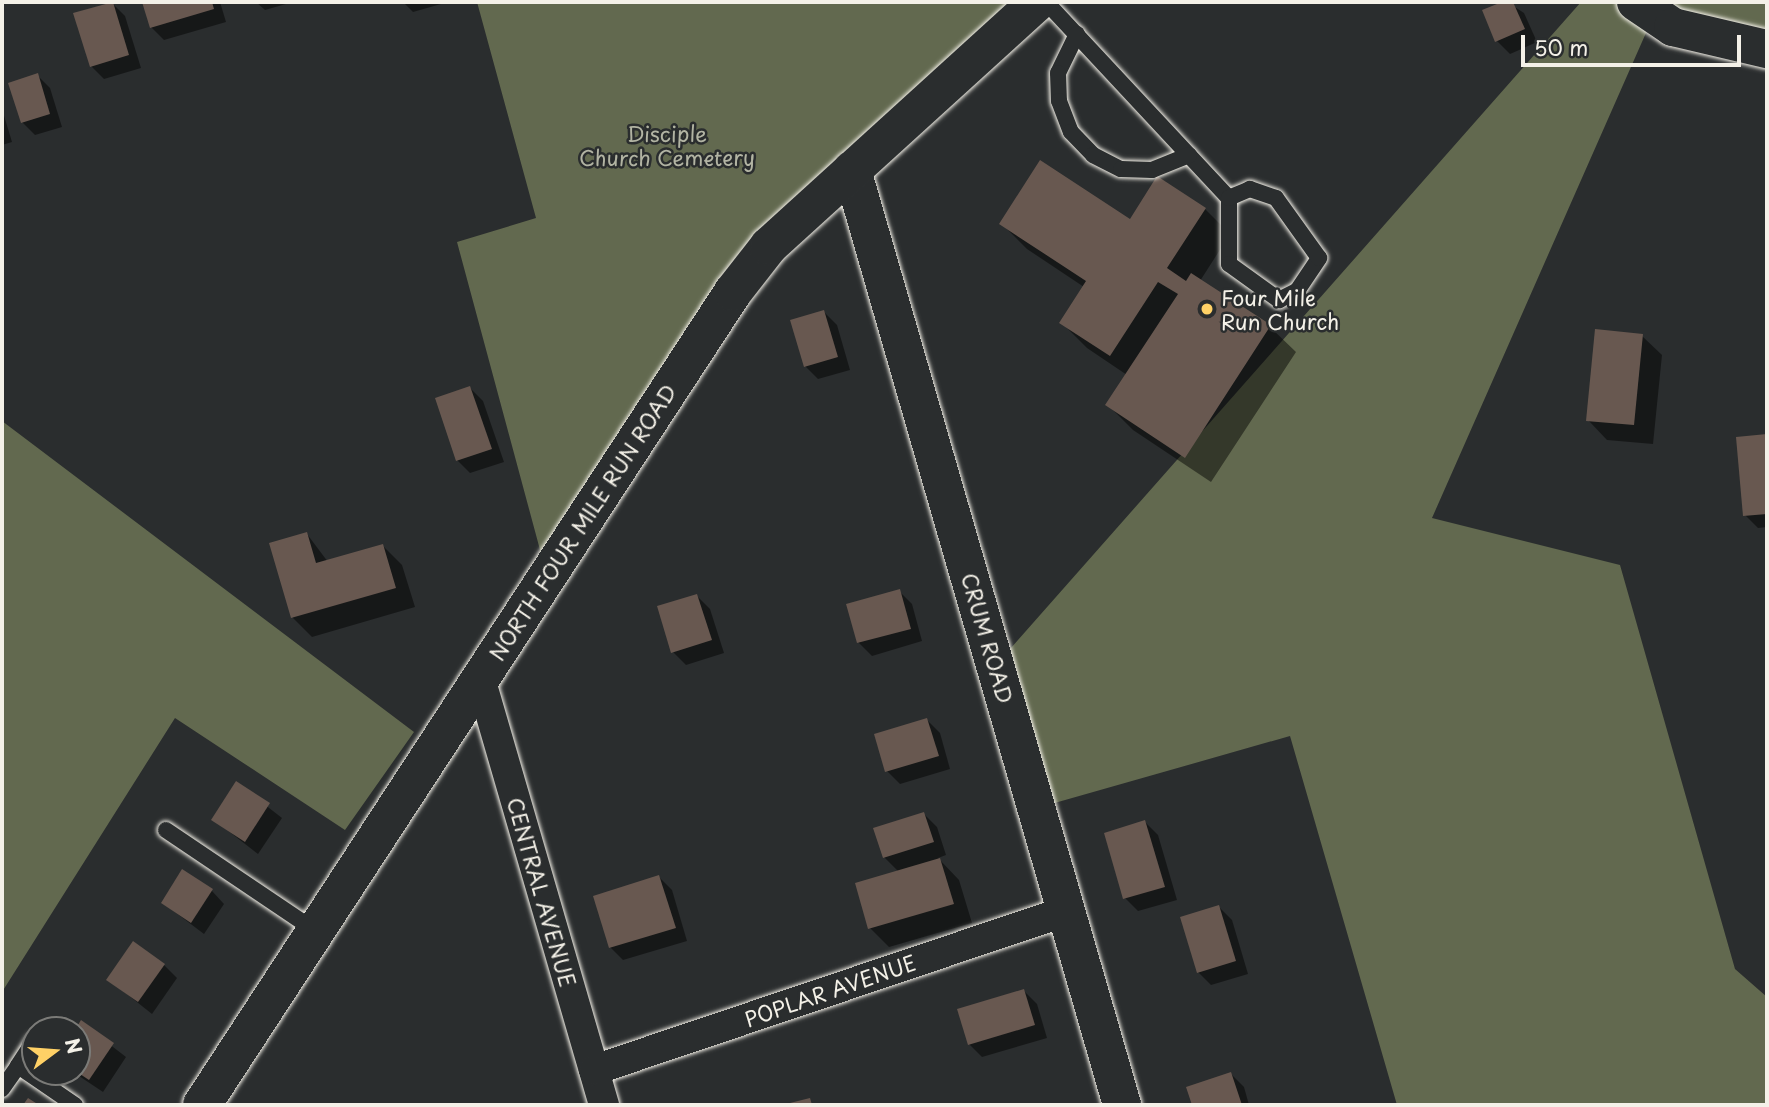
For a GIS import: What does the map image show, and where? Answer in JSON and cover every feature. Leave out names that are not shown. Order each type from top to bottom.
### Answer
[{"type":"street","name":"NORTH FOUR MILE RUN ROAD","points":[[202,1105],[313,929],[733,292],[769,246],[1037,2]]},
{"type":"street","points":[[1636,2],[1673,27],[1767,48]]},
{"type":"street","name":"CRUM ROAD","points":[[852,170],[1122,1105]]},
{"type":"street","name":"CENTRAL AVENUE","points":[[480,678],[604,1105]]},
{"type":"street","name":"POPLAR AVENUE","points":[[594,1070],[1066,911]]},
{"type":"lane","points":[[1046,2],[1229,198],[1229,264],[1279,300],[1297,290],[1320,258],[1276,198],[1251,189],[1229,198]]},
{"type":"lane","points":[[1077,34],[1058,73],[1059,101],[1071,132],[1093,155],[1121,169],[1152,170],[1189,155]]},
{"type":"lane","points":[[166,830],[313,929]]},
{"type":"lane","points":[[2,1089],[21,1061]]},
{"type":"lane","points":[[18,1066],[75,1105]]},
{"type":"green space","name":"Disciple Church Cemetery","points":[[477,2],[1037,2],[769,246],[546,572],[457,242],[536,218]]},
{"type":"green space","points":[[1581,2],[1767,2],[1767,49],[1653,17],[1432,518],[1620,565],[1735,969],[1767,997],[1767,1105],[1397,1105],[1290,736],[1037,808],[996,665]]},
{"type":"green space","points":[[2,421],[414,732],[345,830],[175,718],[2,992]]},
{"type":"building","points":[[113,2],[129,55],[90,67],[73,13]]},
{"type":"building","points":[[142,2],[212,2],[214,9],[150,28]]},
{"type":"building","points":[[1502,2],[1513,2],[1525,29],[1495,42],[1482,10]]},
{"type":"building","points":[[38,73],[50,114],[21,123],[8,83]]},
{"type":"building","name":"Four Mile Run Church","points":[[1040,160],[1130,219],[1157,176],[1206,208],[1167,268],[1186,281],[1191,273],[1271,325],[1185,458],[1105,405],[1178,294],[1158,282],[1110,356],[1059,323],[1086,281],[999,224]]},
{"type":"building","points":[[824,310],[838,357],[804,367],[790,320]]},
{"type":"building","points":[[1595,329],[1643,334],[1634,425],[1586,421]]},
{"type":"building","points":[[470,386],[492,449],[456,461],[435,398]]},
{"type":"building","points":[[1767,434],[1767,514],[1743,516],[1736,437]]},
{"type":"building","points":[[307,532],[316,563],[383,544],[396,588],[291,618],[269,543]]},
{"type":"building","points":[[900,589],[911,629],[857,643],[846,604]]},
{"type":"building","points":[[697,594],[712,640],[671,653],[657,606]]},
{"type":"building","points":[[927,718],[939,756],[885,772],[874,734]]},
{"type":"building","points":[[236,781],[270,803],[245,842],[211,820]]},
{"type":"building","points":[[924,812],[934,842],[883,858],[873,828]]},
{"type":"building","points":[[1145,820],[1165,887],[1123,899],[1104,833]]},
{"type":"building","points":[[940,858],[954,904],[868,929],[855,883]]},
{"type":"building","points":[[182,869],[213,889],[191,923],[161,903]]},
{"type":"building","points":[[659,875],[676,928],[609,948],[593,896]]},
{"type":"building","points":[[1219,905],[1236,961],[1197,973],[1180,917]]},
{"type":"building","points":[[133,941],[165,964],[138,1002],[106,980]]},
{"type":"building","points":[[1024,989],[1035,1025],[968,1045],[957,1009]]},
{"type":"building","points":[[91,1027],[114,1043],[91,1077]]},
{"type":"building","points":[[1231,1072],[1242,1105],[1192,1105],[1186,1087]]},
{"type":"building","points":[[28,1098],[39,1105],[23,1105]]},
{"type":"building","points":[[810,1098],[812,1105],[786,1105],[786,1104]]},
{"type":"place","name":"Four Mile Run Church","points":[[1207,309]]}]
